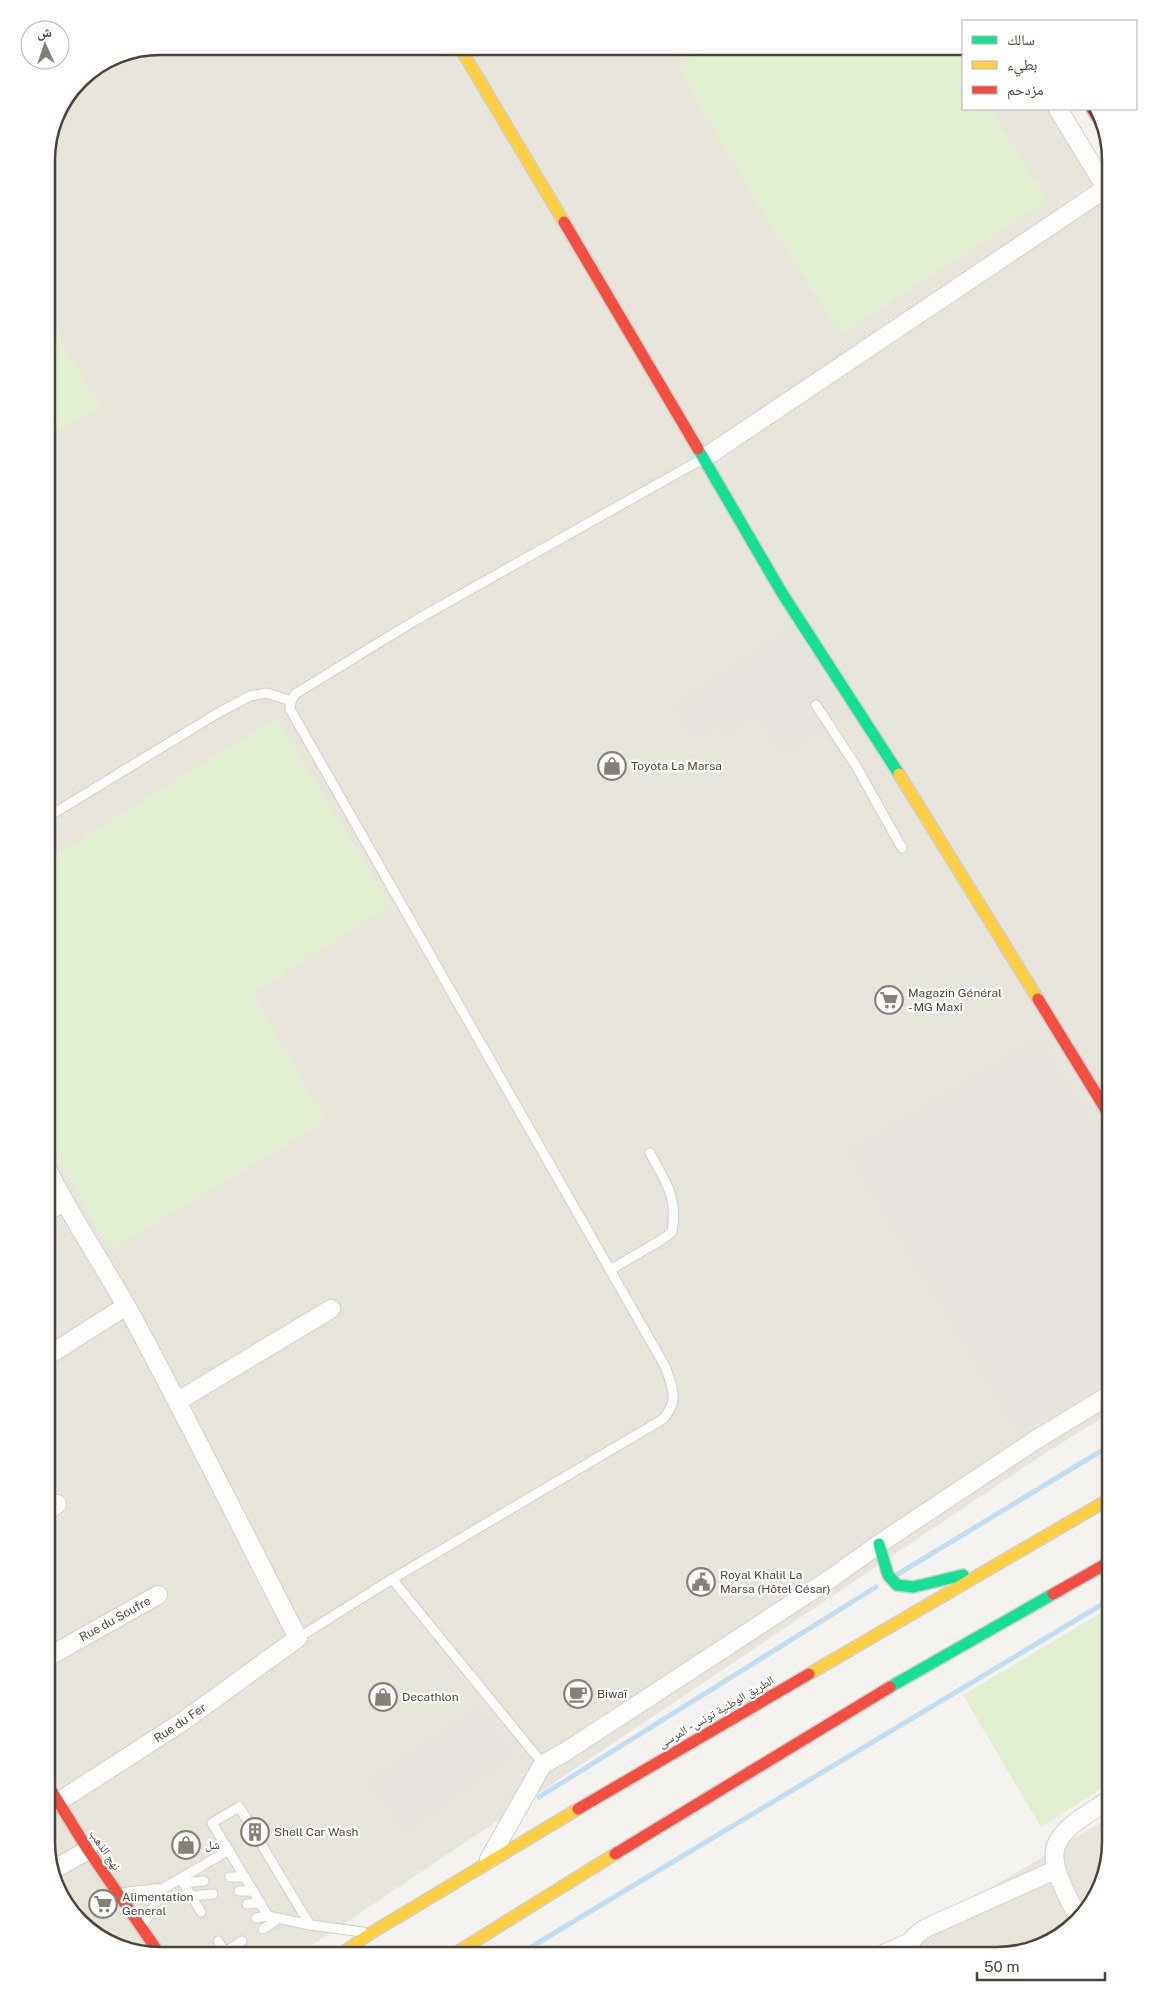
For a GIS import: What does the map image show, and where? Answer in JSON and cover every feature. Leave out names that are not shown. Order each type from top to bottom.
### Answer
[{"type":"main road","points":[[464,55],[782,593],[885,751],[1102,1103]]},
{"type":"main road","name":"الطريق الوطنية تونس - المرسى","points":[[350,1947],[371,1932],[630,1777],[1102,1503]]},
{"type":"main road","points":[[879,1544],[891,1580],[903,1587],[913,1587],[991,1569]]},
{"type":"main road","points":[[465,1947],[689,1808],[924,1667],[1102,1567]]},
{"type":"main road","name":"نهج الذهب","points":[[55,1797],[88,1850],[155,1947]]},
{"type":"street","points":[[1059,110],[1102,181]]},
{"type":"street","points":[[704,458],[1102,197]]},
{"type":"street","points":[[55,1184],[126,1306],[178,1401],[298,1638]]},
{"type":"street","points":[[55,1207],[64,1202]]},
{"type":"street","points":[[55,1351],[126,1306]]},
{"type":"street","points":[[178,1401],[331,1309]]},
{"type":"street","points":[[487,1863],[542,1764],[573,1747],[833,1577],[879,1544],[1034,1441],[1102,1399]]},
{"type":"street","name":"Rue du Soufre","points":[[55,1653],[158,1595]]},
{"type":"street","name":"Rue du Fer","points":[[58,1802],[185,1720],[298,1638]]},
{"type":"street","points":[[1075,1911],[1055,1870],[1054,1852],[1057,1839],[1078,1820],[1102,1805]]},
{"type":"street","points":[[58,1867],[88,1850]]},
{"type":"street","points":[[910,1947],[916,1935],[926,1928],[1055,1870]]},
{"type":"lane","points":[[298,1638],[392,1579],[663,1419],[671,1409],[674,1394],[666,1368],[290,710],[291,701],[295,694],[416,620],[704,458]]},
{"type":"lane","points":[[55,813],[218,713],[250,696],[266,693],[291,701]]},
{"type":"lane","points":[[816,705],[856,766],[902,848]]},
{"type":"lane","points":[[610,1270],[672,1232],[674,1218],[671,1191],[650,1153]]},
{"type":"lane","points":[[392,1579],[542,1764]]},
{"type":"lane","points":[[246,1818],[239,1808],[212,1823],[268,1916]]},
{"type":"lane","points":[[263,1848],[310,1925]]},
{"type":"lane","points":[[119,1893],[164,1888],[182,1881],[229,1850]]},
{"type":"lane","points":[[230,1877],[245,1877]]},
{"type":"lane","points":[[182,1881],[204,1881]]},
{"type":"lane","points":[[182,1881],[191,1896],[203,1910]]},
{"type":"lane","points":[[142,1927],[164,1888]]},
{"type":"lane","points":[[239,1891],[253,1891]]},
{"type":"lane","points":[[191,1896],[213,1894]]},
{"type":"lane","points":[[247,1904],[261,1903]]},
{"type":"lane","points":[[256,1918],[268,1916],[278,1920],[310,1925],[371,1932]]},
{"type":"lane","points":[[264,1929],[278,1920]]},
{"type":"lane","points":[[218,1941],[220,1947]]},
{"type":"lane","points":[[233,1947],[242,1941]]},
{"type":"shaded area","points":[[160,55],[962,55],[962,110],[1055,110],[1102,190],[1102,1418],[1041,1456],[309,1947],[153,1947],[139,1945],[113,1936],[102,1929],[81,1911],[73,1900],[61,1876],[55,1849],[55,153],[57,139],[66,113],[81,91],[107,69],[133,59]]},
{"type":"shaded area","points":[[794,624],[848,717],[782,755],[758,716],[723,737],[716,726],[694,739],[674,705]]},
{"type":"shaded area","points":[[1038,1038],[1102,1135],[1102,1382],[1018,1433],[847,1152]]},
{"type":"shaded area","points":[[477,1707],[516,1755],[405,1832],[368,1780]]},
{"type":"shaded area","points":[[1102,1822],[1101,1856],[1094,1882],[1088,1895],[1066,1921],[1044,1936],[1018,1945],[1004,1947],[889,1947]]},
{"type":"green space","points":[[695,55],[958,55],[962,62],[962,110],[992,110],[1047,200],[841,335],[768,222],[677,67]]},
{"type":"green space","points":[[55,332],[101,406],[55,433]]},
{"type":"green space","points":[[276,718],[391,904],[253,994],[326,1121],[110,1251],[55,1153],[55,855]]},
{"type":"green space","points":[[1102,1612],[1102,1788],[1041,1827],[963,1695]]},
{"type":"waterway","points":[[898,1574],[1102,1450]]},
{"type":"waterway","points":[[539,1797],[876,1587]]},
{"type":"waterway","points":[[531,1947],[1102,1604]]},
{"type":"traffic: fast","points":[[698,449],[782,593],[899,774]]},
{"type":"traffic: fast","points":[[879,1544],[888,1575],[897,1585],[913,1587],[963,1575]]},
{"type":"traffic: fast","points":[[890,1687],[1053,1594]]},
{"type":"traffic: slow","points":[[464,55],[564,222]]},
{"type":"traffic: slow","points":[[899,774],[1038,999]]},
{"type":"traffic: slow","points":[[809,1674],[1102,1503]]},
{"type":"traffic: slow","points":[[351,1947],[371,1933],[578,1809]]},
{"type":"traffic: slow","points":[[465,1947],[615,1854]]},
{"type":"traffic: jam","points":[[564,222],[698,449]]},
{"type":"traffic: jam","points":[[1038,999],[1102,1103]]},
{"type":"traffic: jam","points":[[1053,1594],[1102,1566]]},
{"type":"traffic: jam","points":[[578,1809],[809,1674]]},
{"type":"traffic: jam","points":[[615,1854],[890,1687]]},
{"type":"traffic: jam","points":[[55,1797],[88,1850],[155,1947]]},
{"type":"place","name":"Toyota La Marsa","points":[[612,766]]},
{"type":"place","name":"Magazin Général - MG Maxi","points":[[889,1000]]},
{"type":"place","name":"Royal Khalil La Marsa (Hôtel César)","points":[[701,1582]]},
{"type":"place","name":"Biwaï","points":[[578,1694]]},
{"type":"place","name":"Decathlon","points":[[383,1697]]},
{"type":"place","name":"Shell Car Wash","points":[[255,1832]]},
{"type":"place","name":"شل","points":[[186,1845]]},
{"type":"place","name":"Alimentation General","points":[[103,1904]]}]
